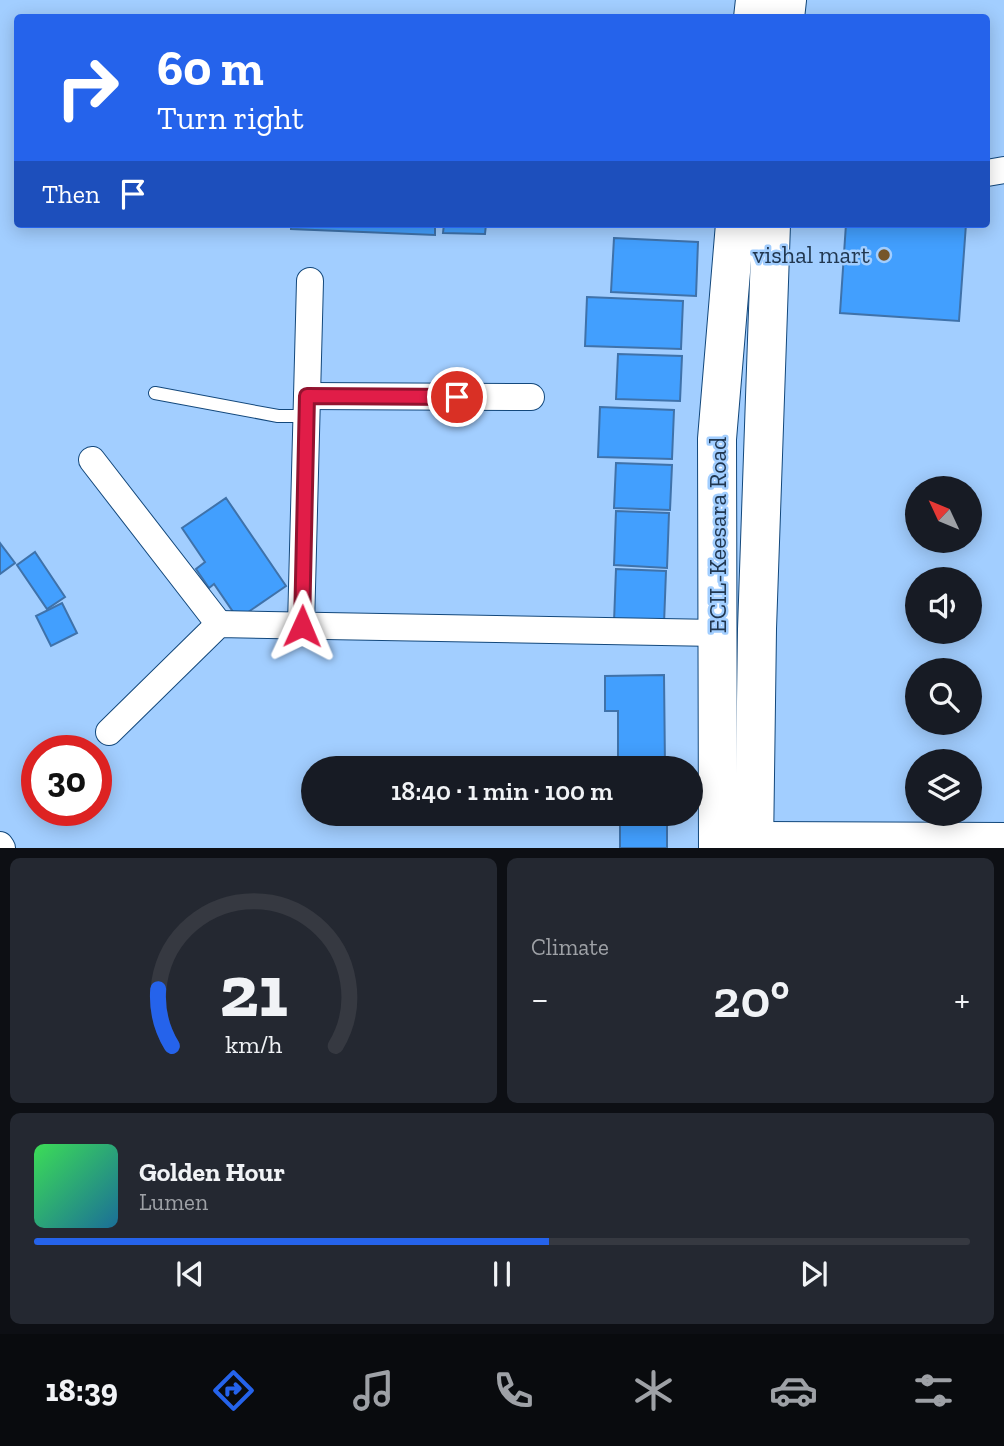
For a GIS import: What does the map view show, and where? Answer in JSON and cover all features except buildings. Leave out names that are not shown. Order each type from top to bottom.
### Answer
[{"type":"main road","name":"ECIL-Keesara Road","points":[[718,848],[717,439],[735,228]]},
{"type":"main road","name":"ECIL-Keesara Road","points":[[754,841],[757,629],[771,228]]},
{"type":"street","points":[[302,626],[310,281]]},
{"type":"street","points":[[307,406],[531,397]]},
{"type":"street","points":[[92,460],[219,624]]},
{"type":"street","points":[[109,732],[219,624],[717,633]]},
{"type":"street","points":[[754,841],[1004,836]]},
{"type":"lane","points":[[155,393],[278,416],[307,406]]},
{"type":"place","name":"vishal mart","points":[[884,255]]},
{"type":"route","points":[[302,626],[307,396],[457,397]]}]
